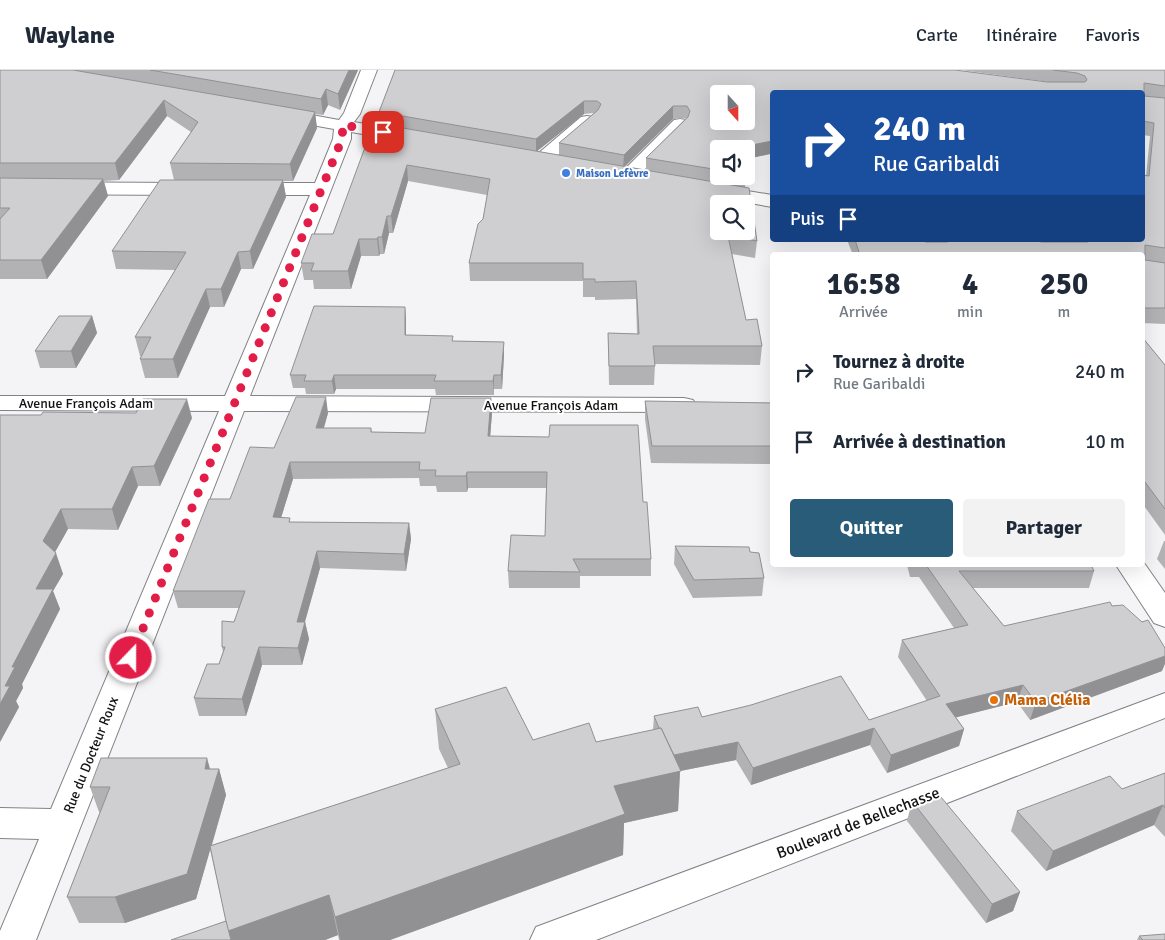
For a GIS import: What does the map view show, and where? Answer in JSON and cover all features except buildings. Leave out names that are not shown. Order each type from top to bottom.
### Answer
[{"type":"street","name":"Rue du Docteur Roux","points":[[16,940],[322,189],[342,139],[343,125],[352,114],[369,70]]},
{"type":"street","points":[[264,112],[422,140]]},
{"type":"street","points":[[540,161],[591,118]]},
{"type":"street","points":[[628,176],[680,124]]},
{"type":"street","points":[[520,157],[560,164]]},
{"type":"street","points":[[608,173],[647,179]]},
{"type":"street","points":[[0,188],[205,189]]},
{"type":"street","points":[[695,188],[770,202]]},
{"type":"street","points":[[234,189],[322,189]]},
{"type":"street","name":"Avenue François Adam","points":[[0,403],[704,405]]},
{"type":"street","points":[[1132,567],[1165,616]]},
{"type":"street","name":"Boulevard de Bellechasse","points":[[550,940],[1165,706]]},
{"type":"street","points":[[0,823],[63,824]]},
{"type":"place","name":"Maison Lefèvre","points":[[566,173]]},
{"type":"place","name":"Mama Clélia","points":[[994,700]]},
{"type":"route","points":[[131,658],[342,139],[343,125],[383,132]]}]
